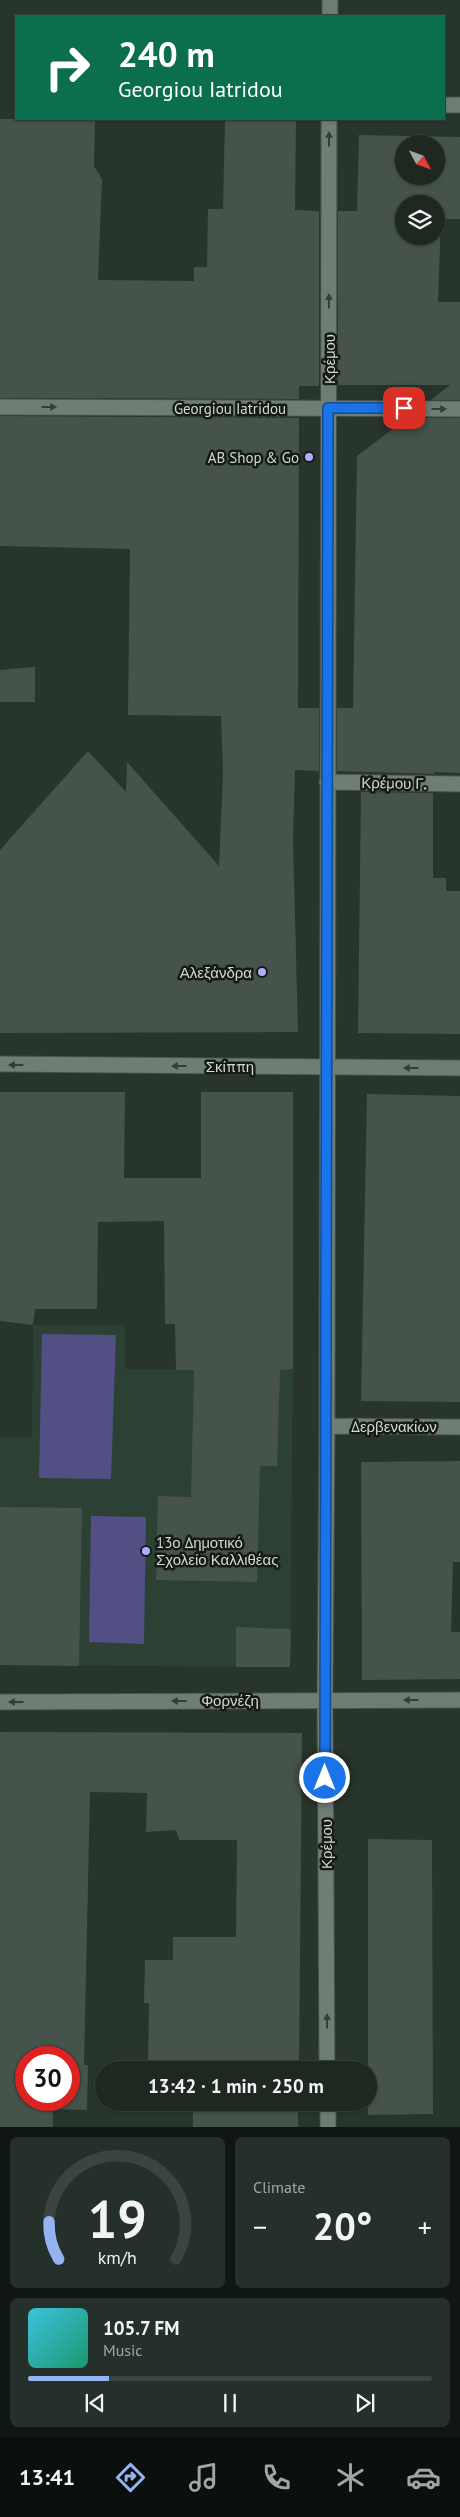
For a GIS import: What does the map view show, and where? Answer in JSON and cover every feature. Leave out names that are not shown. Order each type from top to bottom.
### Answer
[{"type":"street","points":[[330,0],[330,15]]},
{"type":"street","points":[[445,105],[460,105]]},
{"type":"street","name":"Κρέμου","points":[[327,2061],[325,1700],[329,120]]},
{"type":"street","name":"Georgiou Iatridou","points":[[0,407],[460,409]]},
{"type":"street","name":"Κρέμου Γ.","points":[[327,782],[460,784]]},
{"type":"street","name":"Σκίππη","points":[[0,1064],[460,1068]]},
{"type":"street","name":"Δερβενακίων","points":[[327,1426],[460,1426]]},
{"type":"street","name":"Φορνέζη","points":[[0,1702],[460,1700]]},
{"type":"street","points":[[328,2111],[328,2127]]},
{"type":"shaded area","name":"13ο Δημοτικό Σχολείο Καλλιθέας","points":[[33,1325],[125,1325],[125,1369],[293,1369],[290,1667],[0,1665],[0,1437],[32,1437]]},
{"type":"shaded area","points":[[42,1334],[116,1335],[111,1479],[39,1478]]},
{"type":"shaded area","points":[[91,1516],[146,1517],[144,1644],[89,1642]]},
{"type":"building","points":[[0,119],[95,120],[94,166],[102,179],[98,280],[194,281],[194,267],[207,267],[208,209],[223,209],[225,120],[296,120],[295,210],[319,211],[319,386],[299,386],[299,399],[0,398]]},
{"type":"building","points":[[359,135],[395,136],[395,185],[445,185],[445,137],[460,137],[460,219],[445,219],[445,195],[395,195],[395,245],[440,245],[438,302],[460,302],[460,400],[431,400],[450,385],[338,385],[338,211],[357,211]]},
{"type":"building","points":[[0,416],[299,418],[298,708],[319,708],[319,771],[295,770],[293,839],[298,1032],[0,1033],[0,850],[88,751],[126,792],[127,762],[219,866],[223,772],[221,716],[128,715],[130,549],[0,546]]},
{"type":"building","points":[[407,418],[460,418],[460,773],[337,771],[337,708],[353,708],[357,456]]},
{"type":"building","points":[[35,667],[35,702],[0,702],[0,670]]},
{"type":"building","points":[[361,792],[433,793],[433,878],[446,878],[446,891],[460,891],[460,1034],[358,1033]]},
{"type":"building","points":[[0,1092],[125,1092],[124,1178],[201,1178],[201,1092],[293,1092],[293,1369],[280,1370],[277,1466],[260,1466],[257,1582],[156,1580],[158,1496],[191,1497],[194,1370],[176,1370],[175,1324],[165,1324],[164,1221],[98,1222],[97,1309],[35,1309],[33,1325],[0,1321]]},
{"type":"building","points":[[367,1094],[460,1096],[460,1402],[361,1401]]},
{"type":"building","points":[[460,1461],[460,1562],[453,1562],[451,1632],[460,1632],[460,1679],[362,1680],[361,1462]]},
{"type":"building","points":[[0,1507],[82,1508],[79,1666],[0,1665]]},
{"type":"building","points":[[236,1627],[291,1629],[290,1667],[236,1667]]},
{"type":"building","points":[[0,1732],[302,1733],[299,2061],[148,2061],[149,2003],[144,2003],[145,1960],[173,1960],[173,1937],[236,1937],[237,1840],[179,1840],[176,1830],[146,1832],[147,1793],[90,1792],[84,2065],[88,2065],[87,2110],[80,2110],[80,2046],[15,2046],[15,2111],[53,2111],[53,2127],[0,2127]]},
{"type":"building","points":[[368,1839],[432,1840],[433,2114],[368,2115],[368,2111],[377,2111],[377,2061],[368,2061]]},
{"type":"building","points":[[193,2111],[298,2111],[298,2127],[193,2127]]},
{"type":"place","name":"AB Shop & Go","points":[[309,457]]},
{"type":"place","name":"Αλεξάνδρα","points":[[262,972]]},
{"type":"place","name":"13ο Δημοτικό Σχολείο Καλλιθέας","points":[[146,1551]]},
{"type":"route","points":[[325,1778],[328,1406],[328,408],[404,408]]}]
